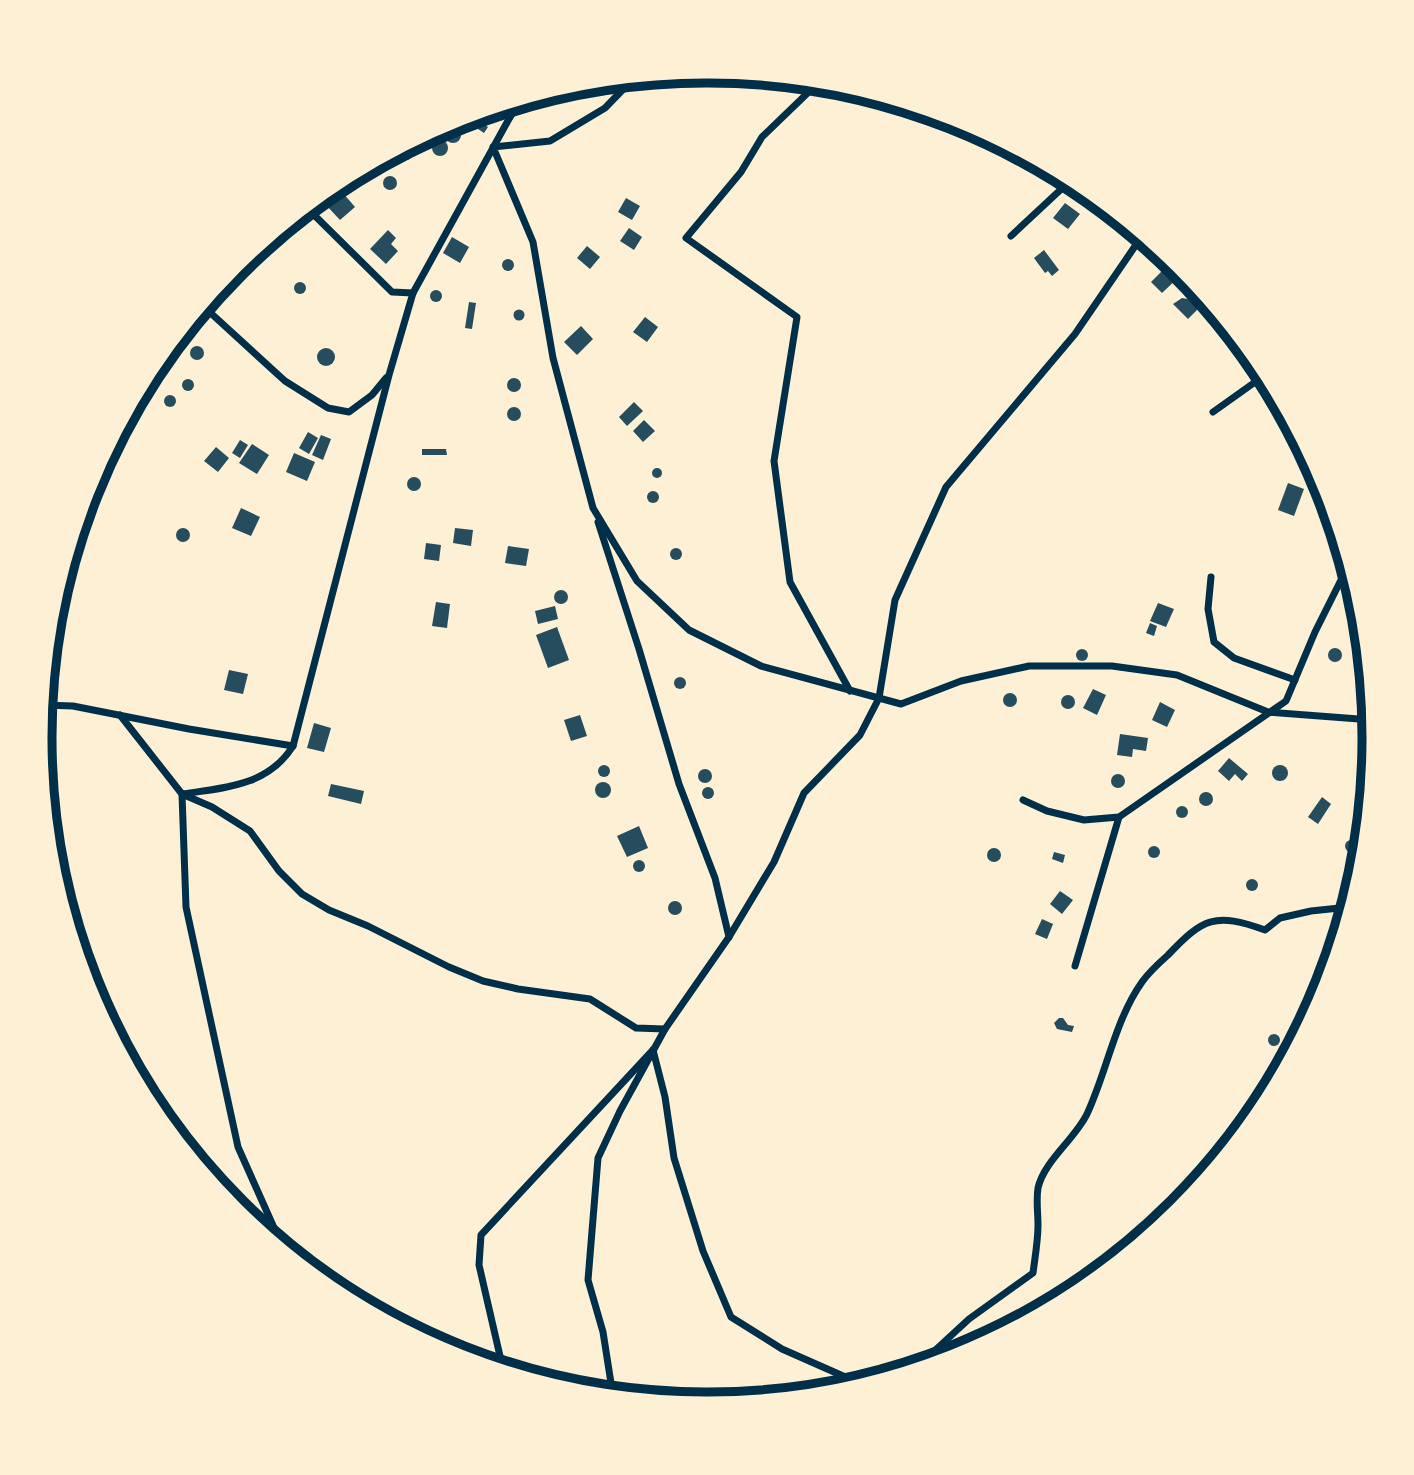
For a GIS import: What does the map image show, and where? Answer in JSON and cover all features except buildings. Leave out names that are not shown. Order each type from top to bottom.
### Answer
[{"type":"street","points":[[493,147],[550,141],[605,108],[624,89]]},
{"type":"street","points":[[808,92],[762,137],[741,172],[686,238],[797,317],[774,461],[790,582],[850,691]]},
{"type":"street","points":[[182,794],[220,789],[262,777],[284,761],[293,746],[389,375],[413,293],[513,113]]},
{"type":"street","points":[[493,147],[533,242],[553,358],[593,508],[679,784],[715,878],[729,937]]},
{"type":"street","points":[[1011,236],[1062,188]]},
{"type":"street","points":[[314,215],[392,292],[413,293]]},
{"type":"street","points":[[611,1384],[603,1332],[588,1280],[598,1158],[665,1029],[729,937],[774,862],[804,793],[860,735],[879,698],[895,600],[946,487],[1075,334],[1137,243]]},
{"type":"street","points":[[210,312],[285,381],[328,408],[349,412],[372,396],[389,375]]},
{"type":"street","points":[[1213,412],[1255,381]]},
{"type":"street","points":[[593,508],[638,581],[689,630],[761,666],[850,691],[901,704],[961,681],[1029,666],[1112,666],[1177,675],[1268,712],[1361,719]]},
{"type":"street","points":[[1211,577],[1208,609],[1214,642],[1234,658],[1295,680]]},
{"type":"street","points":[[1023,800],[1046,811],[1084,820],[1119,817],[1286,701],[1315,632],[1342,580]]},
{"type":"street","points":[[54,705],[73,706],[293,746]]},
{"type":"street","points":[[120,715],[182,794],[212,807],[250,831],[279,870],[302,894],[329,910],[483,981],[590,999],[636,1028],[665,1029]]},
{"type":"street","points":[[182,794],[186,907],[238,1147],[275,1230]]},
{"type":"street","points":[[1075,966],[1119,817]]},
{"type":"street","points":[[937,1350],[970,1320],[1033,1273],[1038,1228],[1038,1187],[1059,1149],[1076,1134],[1087,1113],[1128,1006],[1143,981],[1191,930],[1205,922],[1221,919],[1247,923],[1265,930],[1280,918],[1339,908]]},
{"type":"street","points":[[500,1358],[479,1265],[481,1235],[653,1050]]},
{"type":"street","points":[[653,1050],[665,1097],[674,1158],[703,1251],[731,1317],[782,1349],[846,1377]]}]
